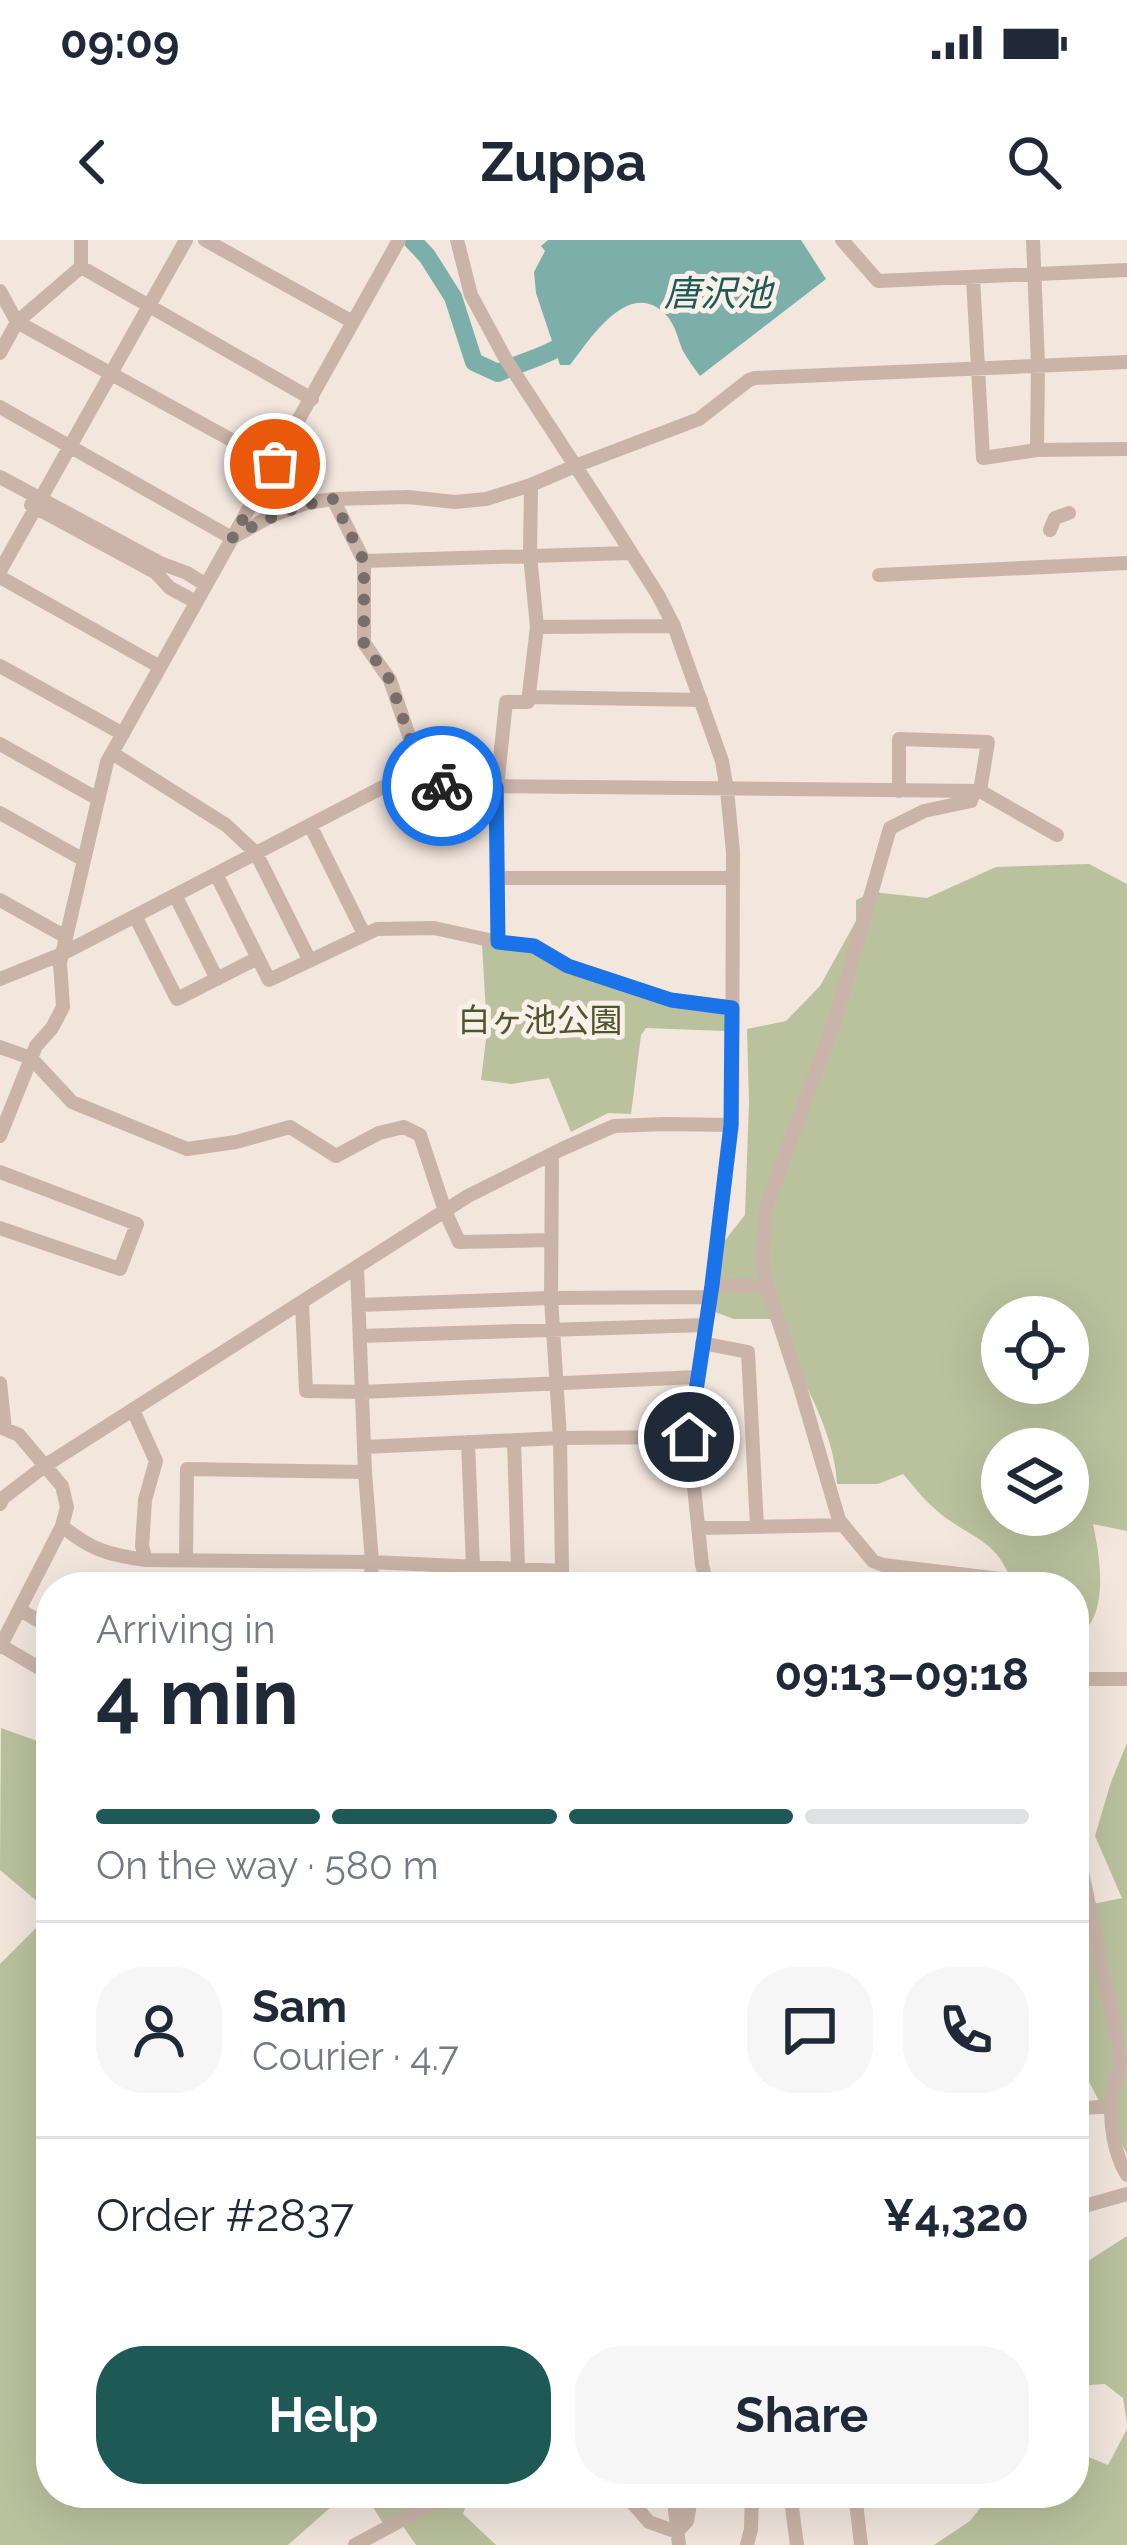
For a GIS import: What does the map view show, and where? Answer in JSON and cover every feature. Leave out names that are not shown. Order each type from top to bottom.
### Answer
[{"type":"street","points":[[0,353],[17,322],[80,267],[81,240]]},
{"type":"street","points":[[160,667],[0,574],[186,240]]},
{"type":"street","points":[[205,240],[353,322]]},
{"type":"street","points":[[0,1136],[35,1046],[64,1007],[60,962],[107,762],[397,240]]},
{"type":"street","points":[[458,240],[471,295],[506,358],[674,626],[728,790],[733,878],[731,1125],[689,1437],[705,1572]]},
{"type":"street","points":[[842,240],[878,281],[1127,270]]},
{"type":"street","points":[[1033,240],[1037,450]]},
{"type":"street","points":[[80,267],[312,399]]},
{"type":"street","points":[[973,278],[982,458],[1037,450],[1127,449]]},
{"type":"street","points":[[0,291],[17,322],[275,464]]},
{"type":"street","points":[[232,538],[271,516],[333,499],[486,499],[699,419],[755,378],[1127,362]]},
{"type":"street","points":[[0,407],[232,538]]},
{"type":"street","points":[[0,477],[196,602]]},
{"type":"street","points":[[498,942],[496,787],[506,702],[528,702],[537,627],[530,555],[531,485]]},
{"type":"street","points":[[0,487],[206,585]]},
{"type":"street","points":[[333,499],[364,561],[364,644],[390,680],[426,786]]},
{"type":"street","points":[[1050,530],[1055,518],[1069,513]]},
{"type":"street","points":[[364,561],[631,553]]},
{"type":"street","points":[[879,574],[1127,563]]},
{"type":"street","points":[[537,627],[674,626]]},
{"type":"street","points":[[0,666],[122,734]]},
{"type":"street","points":[[528,698],[701,700]]},
{"type":"street","points":[[899,791],[899,739],[988,742],[971,801],[923,811],[890,828],[835,1020],[766,1207],[762,1261],[843,1526],[873,1561],[942,1572]]},
{"type":"street","points":[[0,744],[98,799]]},
{"type":"street","points":[[112,753],[226,826],[256,853],[309,959]]},
{"type":"street","points":[[2,977],[62,954],[386,785],[977,791],[1057,835]]},
{"type":"street","points":[[0,813],[84,860]]},
{"type":"street","points":[[310,825],[364,934]]},
{"type":"street","points":[[216,874],[269,980],[377,929],[434,928],[534,946],[568,966],[671,1000],[732,1008]]},
{"type":"street","points":[[497,878],[733,878]]},
{"type":"street","points":[[175,895],[217,979]]},
{"type":"street","points":[[0,900],[66,937]]},
{"type":"street","points":[[135,916],[177,999],[258,958]]},
{"type":"street","points":[[0,1047],[31,1058],[72,1102],[188,1149],[290,1127],[336,1156],[379,1133],[404,1127],[420,1136],[459,1242],[551,1240]]},
{"type":"street","points":[[0,1504],[46,1466],[468,1196],[614,1126],[731,1125]]},
{"type":"street","points":[[62,1526],[109,1555],[146,1560],[372,1562],[562,1571],[551,1298],[552,1154]]},
{"type":"street","points":[[0,1172],[137,1223],[120,1269],[0,1228]]},
{"type":"street","points":[[358,1267],[371,1572]]},
{"type":"street","points":[[359,1305],[767,1286]]},
{"type":"street","points":[[302,1303],[306,1391],[697,1377]]},
{"type":"street","points":[[360,1336],[705,1324]]},
{"type":"street","points":[[702,1343],[748,1352],[757,1527]]},
{"type":"street","points":[[0,1383],[3,1428],[19,1435],[46,1466],[62,1486],[67,1508],[39,1572]]},
{"type":"street","points":[[134,1410],[156,1462],[145,1500],[142,1546],[146,1560]]},
{"type":"street","points":[[364,1447],[689,1437]]},
{"type":"street","points":[[514,1440],[518,1568]]},
{"type":"street","points":[[468,1442],[473,1566]]},
{"type":"street","points":[[186,1560],[187,1469],[365,1472]]},
{"type":"street","points":[[698,1528],[843,1526]]},
{"type":"street","points":[[36,1578],[0,1646],[36,1666]]},
{"type":"street","points":[[20,1610],[36,1619]]},
{"type":"street","points":[[1089,1679],[1127,1678]]},
{"type":"street","points":[[1089,1934],[1121,2065],[1112,2093],[1117,2114],[1115,2143],[1127,2175]]},
{"type":"street","points":[[1089,2205],[1127,2194]]},
{"type":"street","points":[[355,2545],[424,2508]]},
{"type":"street","points":[[637,2508],[650,2522],[678,2538]]},
{"type":"street","points":[[675,2508],[678,2538]]},
{"type":"street","points":[[678,2538],[689,2508]]},
{"type":"street","points":[[747,2545],[751,2508]]},
{"type":"street","points":[[792,2508],[797,2545]]},
{"type":"street","points":[[857,2508],[861,2545]]},
{"type":"green space","points":[[1089,864],[1127,884],[1127,1531],[1093,1524],[1100,1587],[1089,1624],[1089,1572],[1008,1572],[991,1548],[935,1509],[903,1474],[878,1484],[837,1484],[822,1421],[772,1319],[734,1319],[715,1312],[722,1244],[745,1215],[747,1029],[786,1021],[820,986],[856,921],[856,900],[873,892],[927,898],[996,867]]},
{"type":"green space","name":"白ヶ池公園","points":[[482,944],[533,951],[684,1009],[727,1014],[725,1031],[646,1028],[641,1035],[631,1114],[608,1113],[571,1132],[549,1078],[511,1084],[481,1080],[487,1031]]},
{"type":"green space","points":[[1,1728],[36,1741],[36,1900],[0,1870]]},
{"type":"green space","points":[[1127,1743],[1127,2154],[1089,2082],[1089,1905],[1122,1898],[1095,1836]]},
{"type":"green space","points":[[36,1928],[36,2508],[330,2508],[288,2545],[0,2545],[0,1964]]},
{"type":"green space","points":[[1127,2236],[1127,2423],[1123,2398],[1105,2384],[1089,2385],[1089,2260]]},
{"type":"green space","points":[[1127,2429],[1127,2545],[934,2545],[970,2521],[980,2508],[1089,2508],[1089,2457],[1108,2465]]},
{"type":"green space","points":[[374,2508],[465,2508],[463,2514],[496,2545],[416,2545],[402,2525],[389,2533]]},
{"type":"water","name":"唐沢池","points":[[548,240],[801,240],[826,279],[700,376],[667,316],[653,305],[639,303],[612,315],[570,365],[560,365],[536,293],[534,272],[545,251],[541,246]]},
{"type":"waterway","points":[[412,240],[453,297],[474,362],[498,373],[572,338]]},
{"type":"way so far","points":[[275,464],[232,538],[271,516],[333,499],[364,561],[364,644],[390,680],[426,786],[442,786]]},
{"type":"route","points":[[442,786],[496,787],[498,942],[534,946],[568,966],[671,1000],[732,1008],[731,1125],[689,1437]]}]
